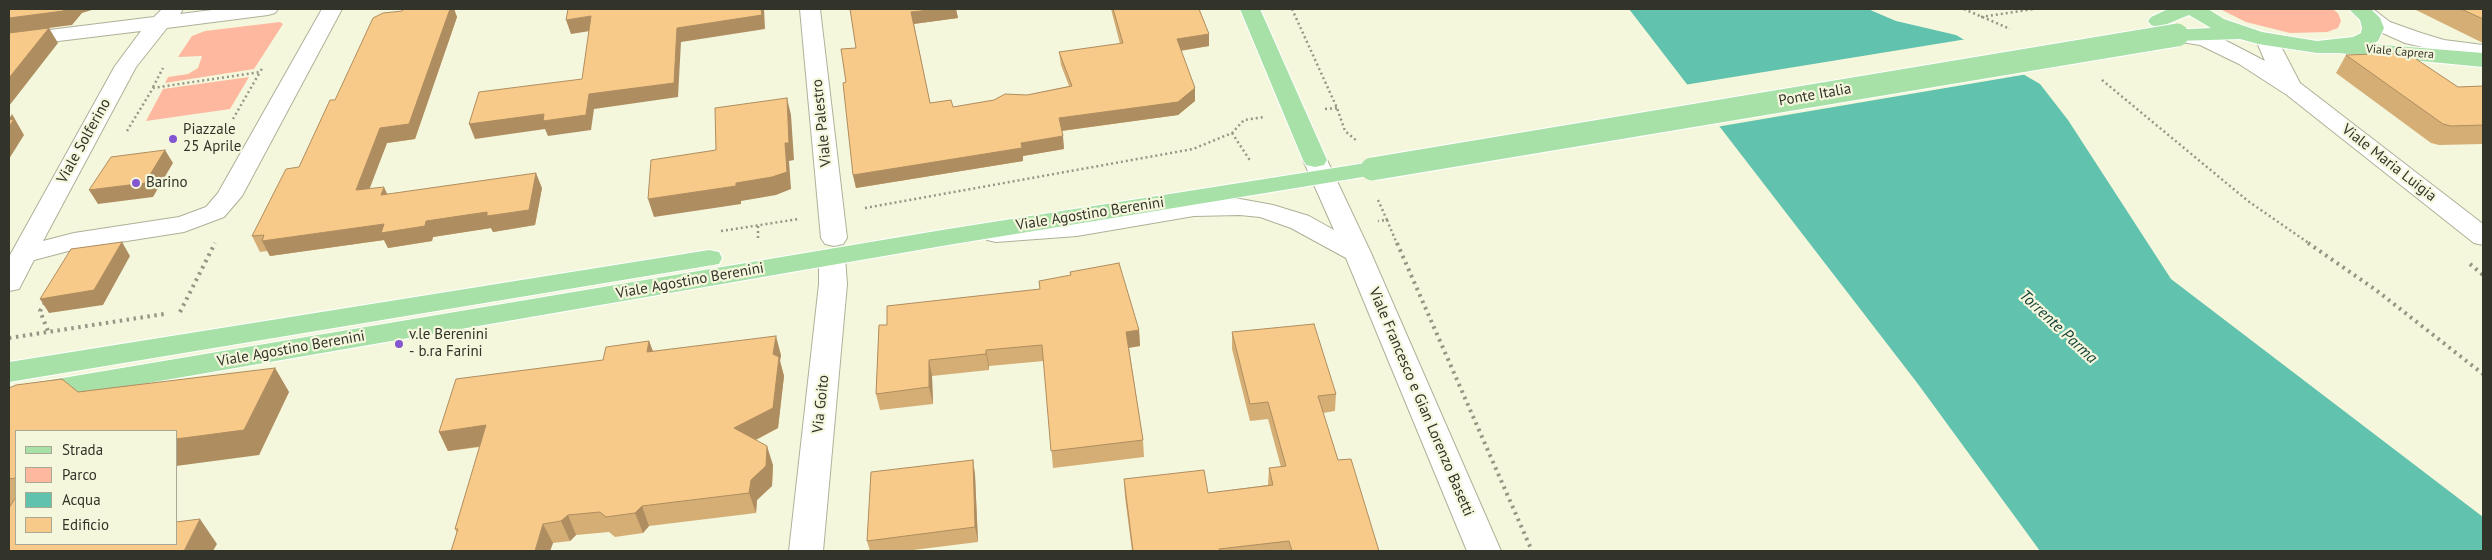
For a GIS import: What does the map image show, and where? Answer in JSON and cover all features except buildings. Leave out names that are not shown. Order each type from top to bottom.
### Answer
[{"type":"main road","points":[[1250,9],[1319,168]]},
{"type":"main road","name":"Ponte Italia","points":[[1364,155],[2158,21],[2184,9]]},
{"type":"main road","points":[[2194,9],[2217,23],[2263,39],[2317,47],[2342,46],[2360,42],[2370,36],[2373,28],[2370,18],[2360,9]]},
{"type":"main road","name":"Ponte Italia","points":[[1364,155],[2177,35],[2227,34],[2263,39]]},
{"type":"main road","name":"Viale Caprera","points":[[2317,47],[2370,49],[2483,60]]},
{"type":"main road","name":"Viale Agostino Berenini","points":[[9,397],[833,247],[942,238],[1319,168],[1364,155]]},
{"type":"main road","name":"Viale Agostino Berenini","points":[[9,372],[833,247],[1319,168]]},
{"type":"street","points":[[9,41],[167,16],[268,9]]},
{"type":"street","points":[[25,254],[74,241],[184,224],[215,212],[229,196],[332,9]]},
{"type":"street","name":"Viale Palestro","points":[[810,9],[833,247]]},
{"type":"street","name":"Viale Caprera","points":[[2360,9],[2383,26],[2419,40],[2444,46],[2483,51]]},
{"type":"street","name":"Viale Solferino","points":[[9,283],[44,213],[126,66],[167,16]]},
{"type":"street","name":"Viale Maria Luigia","points":[[2177,35],[2197,36],[2225,46],[2295,90],[2483,237]]},
{"type":"street","name":"Viale Maria Luigia","points":[[2263,39],[2288,83],[2295,90]]},
{"type":"street","name":"Viale Francesco e Gian Lorenzo Basetti","points":[[1319,168],[1358,253],[1484,551]]},
{"type":"street","points":[[942,238],[1077,228],[1187,209],[1240,207],[1264,210],[1300,222],[1358,253]]},
{"type":"street","name":"Via Goito","points":[[806,551],[833,284],[833,247]]},
{"type":"path","points":[[1292,9],[1337,108],[1344,131],[1364,155]]},
{"type":"path","points":[[1964,9],[1980,18],[2016,31]]},
{"type":"path","points":[[1980,18],[2034,9]]},
{"type":"path","points":[[233,120],[265,64]]},
{"type":"path","points":[[125,135],[153,88],[260,72]]},
{"type":"path","points":[[2097,76],[2163,128],[2248,201],[2376,290],[2483,374]]},
{"type":"path","points":[[1387,220],[1532,551]]},
{"type":"path","points":[[180,312],[216,240],[207,241]]},
{"type":"path","points":[[48,331],[40,311],[50,294]]},
{"type":"green space","points":[[2220,9],[2332,9],[2338,13],[2341,21],[2338,28],[2327,32],[2290,33],[2246,22]]},
{"type":"green space","points":[[280,22],[283,24],[254,69],[165,83],[168,77],[188,74],[198,68],[202,56],[178,57],[192,36],[205,31]]},
{"type":"green space","points":[[249,77],[230,109],[146,121],[163,89]]},
{"type":"water","name":"Torrente Parma","points":[[1629,9],[1868,9],[1896,21],[1956,35],[2040,84],[2068,120],[2171,279],[2483,517],[2483,551],[2040,551],[1918,384]]},
{"type":"pier","points":[[1967,39],[2028,74],[1716,127],[1684,85]]},
{"type":"place","name":"Piazzale 25 Aprile","points":[[173,139]]},
{"type":"place","name":"Barino","points":[[136,183]]},
{"type":"place","name":"v.le Berenini - b.ra Farini","points":[[399,344]]}]
